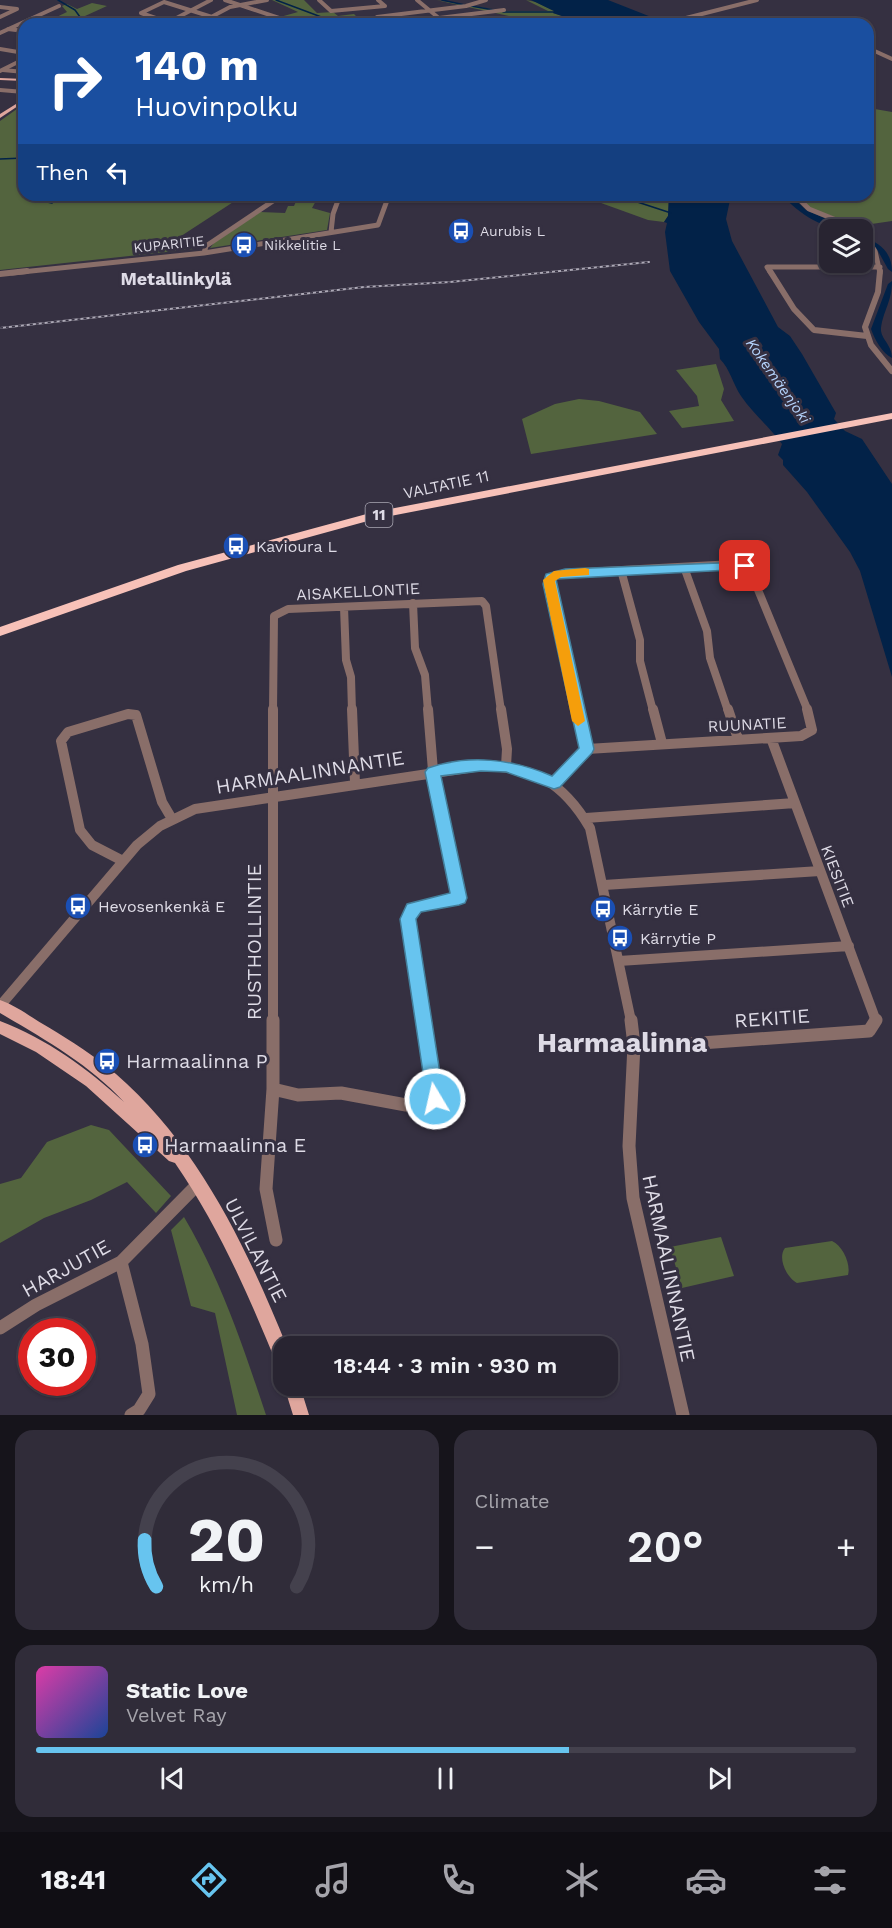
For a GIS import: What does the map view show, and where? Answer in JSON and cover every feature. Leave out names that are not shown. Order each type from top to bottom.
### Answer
[{"type":"highway","name":"VALTATIE 11","points":[[0,632],[162,575],[324,528],[474,495],[892,416]]},
{"type":"main road","points":[[0,79],[18,80]]},
{"type":"main road","points":[[0,116],[18,104]]},
{"type":"main road","name":"ULVILANTIE","points":[[0,1006],[78,1055],[124,1091],[165,1136],[229,1235],[274,1336]]},
{"type":"main road","name":"ULVILANTIE","points":[[0,1027],[41,1047],[91,1081],[181,1162]]},
{"type":"main road","points":[[295,1396],[301,1415]]},
{"type":"street","points":[[179,18],[211,0]]},
{"type":"street","points":[[225,0],[279,18]]},
{"type":"street","points":[[208,18],[239,5],[267,0]]},
{"type":"street","points":[[319,0],[331,11],[385,6],[378,0]]},
{"type":"street","points":[[378,18],[376,17],[428,10],[486,0],[504,7],[504,10],[439,18],[428,10],[417,0]]},
{"type":"street","points":[[686,18],[700,12],[757,0]]},
{"type":"street","points":[[152,18],[141,14],[164,2],[212,16]]},
{"type":"street","points":[[354,4],[358,9]]},
{"type":"street","points":[[33,18],[59,6]]},
{"type":"street","points":[[0,7],[17,9],[0,17]]},
{"type":"street","points":[[469,14],[476,18]]},
{"type":"street","points":[[0,33],[18,25]]},
{"type":"street","points":[[0,27],[18,30]]},
{"type":"street","points":[[0,49],[18,52]]},
{"type":"street","points":[[874,51],[892,59]]},
{"type":"street","points":[[1,70],[18,62]]},
{"type":"street","points":[[1,70],[18,71]]},
{"type":"street","points":[[0,90],[18,92]]},
{"type":"street","points":[[0,97],[11,91]]},
{"type":"street","points":[[204,253],[206,246],[273,201]]},
{"type":"street","points":[[331,232],[333,214],[338,201]]},
{"type":"street","name":"KUPARITIE","points":[[0,274],[204,253],[378,225],[387,201]]},
{"type":"street","points":[[801,201],[809,209],[834,219]]},
{"type":"street","points":[[873,248],[880,267],[878,292],[865,327],[867,336],[892,371]]},
{"type":"street","points":[[867,336],[814,330],[794,309],[767,267],[880,267]]},
{"type":"street","name":"RUUNATIE","points":[[587,749],[801,736],[812,730],[813,726],[751,573],[745,566],[684,567]]},
{"type":"street","points":[[554,783],[587,749],[549,580],[558,573],[684,567],[707,631],[710,658],[738,739]]},
{"type":"street","points":[[621,570],[640,640],[640,661],[662,743]]},
{"type":"street","name":"AISAKELLONTIE","points":[[272,796],[274,616],[288,609],[482,601],[486,606],[507,749],[506,766]]},
{"type":"street","points":[[273,1089],[298,1095],[341,1093],[406,1105],[435,1099],[408,919],[412,909],[419,906],[459,898],[433,772],[425,675],[415,648],[413,603]]},
{"type":"street","points":[[344,607],[346,660],[351,677],[355,783]]},
{"type":"street","points":[[123,861],[83,839],[61,741],[68,732],[128,714],[138,717],[162,802],[172,819]]},
{"type":"street","name":"KIESITIE","points":[[771,738],[876,1020],[874,1026]]},
{"type":"street","name":"HARMAALINNANTIE","points":[[0,1006],[123,861],[148,836],[172,819],[195,809],[355,783],[481,766],[506,766],[526,771],[554,783],[565,791],[586,818],[596,846],[604,885],[634,1045],[629,1146],[633,1197],[683,1415]]},
{"type":"street","name":"RUSTHOLLINTIE","points":[[272,796],[273,1089],[266,1189],[276,1240]]},
{"type":"street","points":[[586,818],[795,803]]},
{"type":"street","points":[[604,885],[820,871]]},
{"type":"street","points":[[619,961],[849,946]]},
{"type":"street","name":"REKITIE","points":[[634,1045],[659,1046],[868,1031],[874,1026]]},
{"type":"street","name":"HARJUTIE","points":[[0,1328],[36,1305],[121,1262],[197,1185]]},
{"type":"street","points":[[121,1262],[142,1344],[149,1394],[137,1413]]},
{"type":"green space","points":[[272,0],[304,0],[317,13],[333,12],[338,16],[354,14],[358,18],[280,17],[298,12]]},
{"type":"green space","points":[[436,0],[504,11],[548,11],[526,0],[536,2],[554,11],[553,13],[568,18],[517,18]]},
{"type":"green space","points":[[92,3],[107,6],[85,16],[86,18],[54,18],[67,12],[62,6],[67,4],[77,9]]},
{"type":"green space","points":[[18,108],[18,201],[235,201],[175,240],[200,247],[194,249],[0,270],[0,121]]},
{"type":"green space","points":[[874,109],[892,112],[892,221],[873,224],[873,219],[840,219],[808,207],[802,201],[874,201]]},
{"type":"green space","points":[[296,201],[316,201],[312,208],[330,213],[327,230],[210,248],[260,212],[285,213],[288,206],[294,206]]},
{"type":"green space","points":[[596,201],[669,201],[668,216],[664,222],[648,220]]},
{"type":"green space","points":[[716,364],[724,389],[721,400],[734,421],[682,428],[669,411],[699,406],[697,396],[676,370]]},
{"type":"green space","points":[[579,399],[599,401],[640,412],[657,434],[531,454],[522,419],[555,404]]},
{"type":"green space","points":[[91,1125],[109,1130],[171,1196],[156,1213],[127,1182],[91,1200],[44,1218],[0,1243],[0,1184],[21,1178],[47,1142]]},
{"type":"green space","points":[[184,1217],[220,1289],[266,1415],[237,1415],[215,1313],[191,1306],[171,1230]]},
{"type":"green space","points":[[721,1237],[734,1276],[682,1288],[670,1247]]},
{"type":"green space","points":[[832,1241],[840,1247],[845,1256],[848,1275],[797,1283],[790,1277],[784,1267],[782,1257],[785,1248]]},
{"type":"water","points":[[531,0],[608,0],[654,18],[568,18],[553,13],[554,11]]},
{"type":"water","name":"Kokemäenjoki","points":[[669,201],[730,201],[726,219],[732,241],[778,327],[790,336],[802,354],[836,413],[834,419],[845,431],[862,439],[892,484],[892,677],[860,571],[850,552],[807,492],[783,465],[783,460],[778,455],[782,444],[741,396],[720,359],[719,349],[699,322],[670,271],[665,232],[667,223],[664,222],[668,216]]},
{"type":"waterway","points":[[58,0],[75,10],[81,18]]},
{"type":"waterway","points":[[276,0],[324,18]]},
{"type":"waterway","points":[[442,0],[465,5]]},
{"type":"waterway","points":[[471,6],[494,10]]},
{"type":"waterway","points":[[503,12],[554,12]]},
{"type":"waterway","points":[[0,159],[18,158]]},
{"type":"waterway","points":[[42,201],[52,203]]},
{"type":"waterway","points":[[634,201],[671,213]]},
{"type":"waterway","points":[[792,201],[803,212],[820,219]]},
{"type":"waterway","points":[[873,244],[881,249],[892,269]]},
{"type":"waterway","points":[[892,284],[876,329],[880,340],[892,355]]},
{"type":"railway","points":[[0,328],[364,287],[450,282],[649,262]]},
{"type":"slow traffic","points":[[578,721],[549,580],[553,574],[585,572]]},
{"type":"place","name":"Aurubis L","points":[[461,231]]},
{"type":"place","name":"Nikkelitie L","points":[[244,245]]},
{"type":"place","name":"Kavioura L","points":[[236,546]]},
{"type":"place","name":"Hevosenkenkä E","points":[[78,906]]},
{"type":"place","name":"Kärrytie E","points":[[603,909]]},
{"type":"place","name":"Kärrytie P","points":[[620,938]]},
{"type":"place","name":"Harmaalinna P","points":[[107,1061]]},
{"type":"place","name":"Harmaalinna E","points":[[145,1145]]},
{"type":"district","name":"Metallinkylä","points":[[176,279]]},
{"type":"district","name":"Harmaalinna","points":[[622,1043]]},
{"type":"route","points":[[435,1099],[408,919],[412,909],[419,906],[459,898],[433,772],[481,766],[506,766],[541,776],[554,783],[587,749],[583,740],[549,584],[553,574],[734,564],[745,566]]}]
